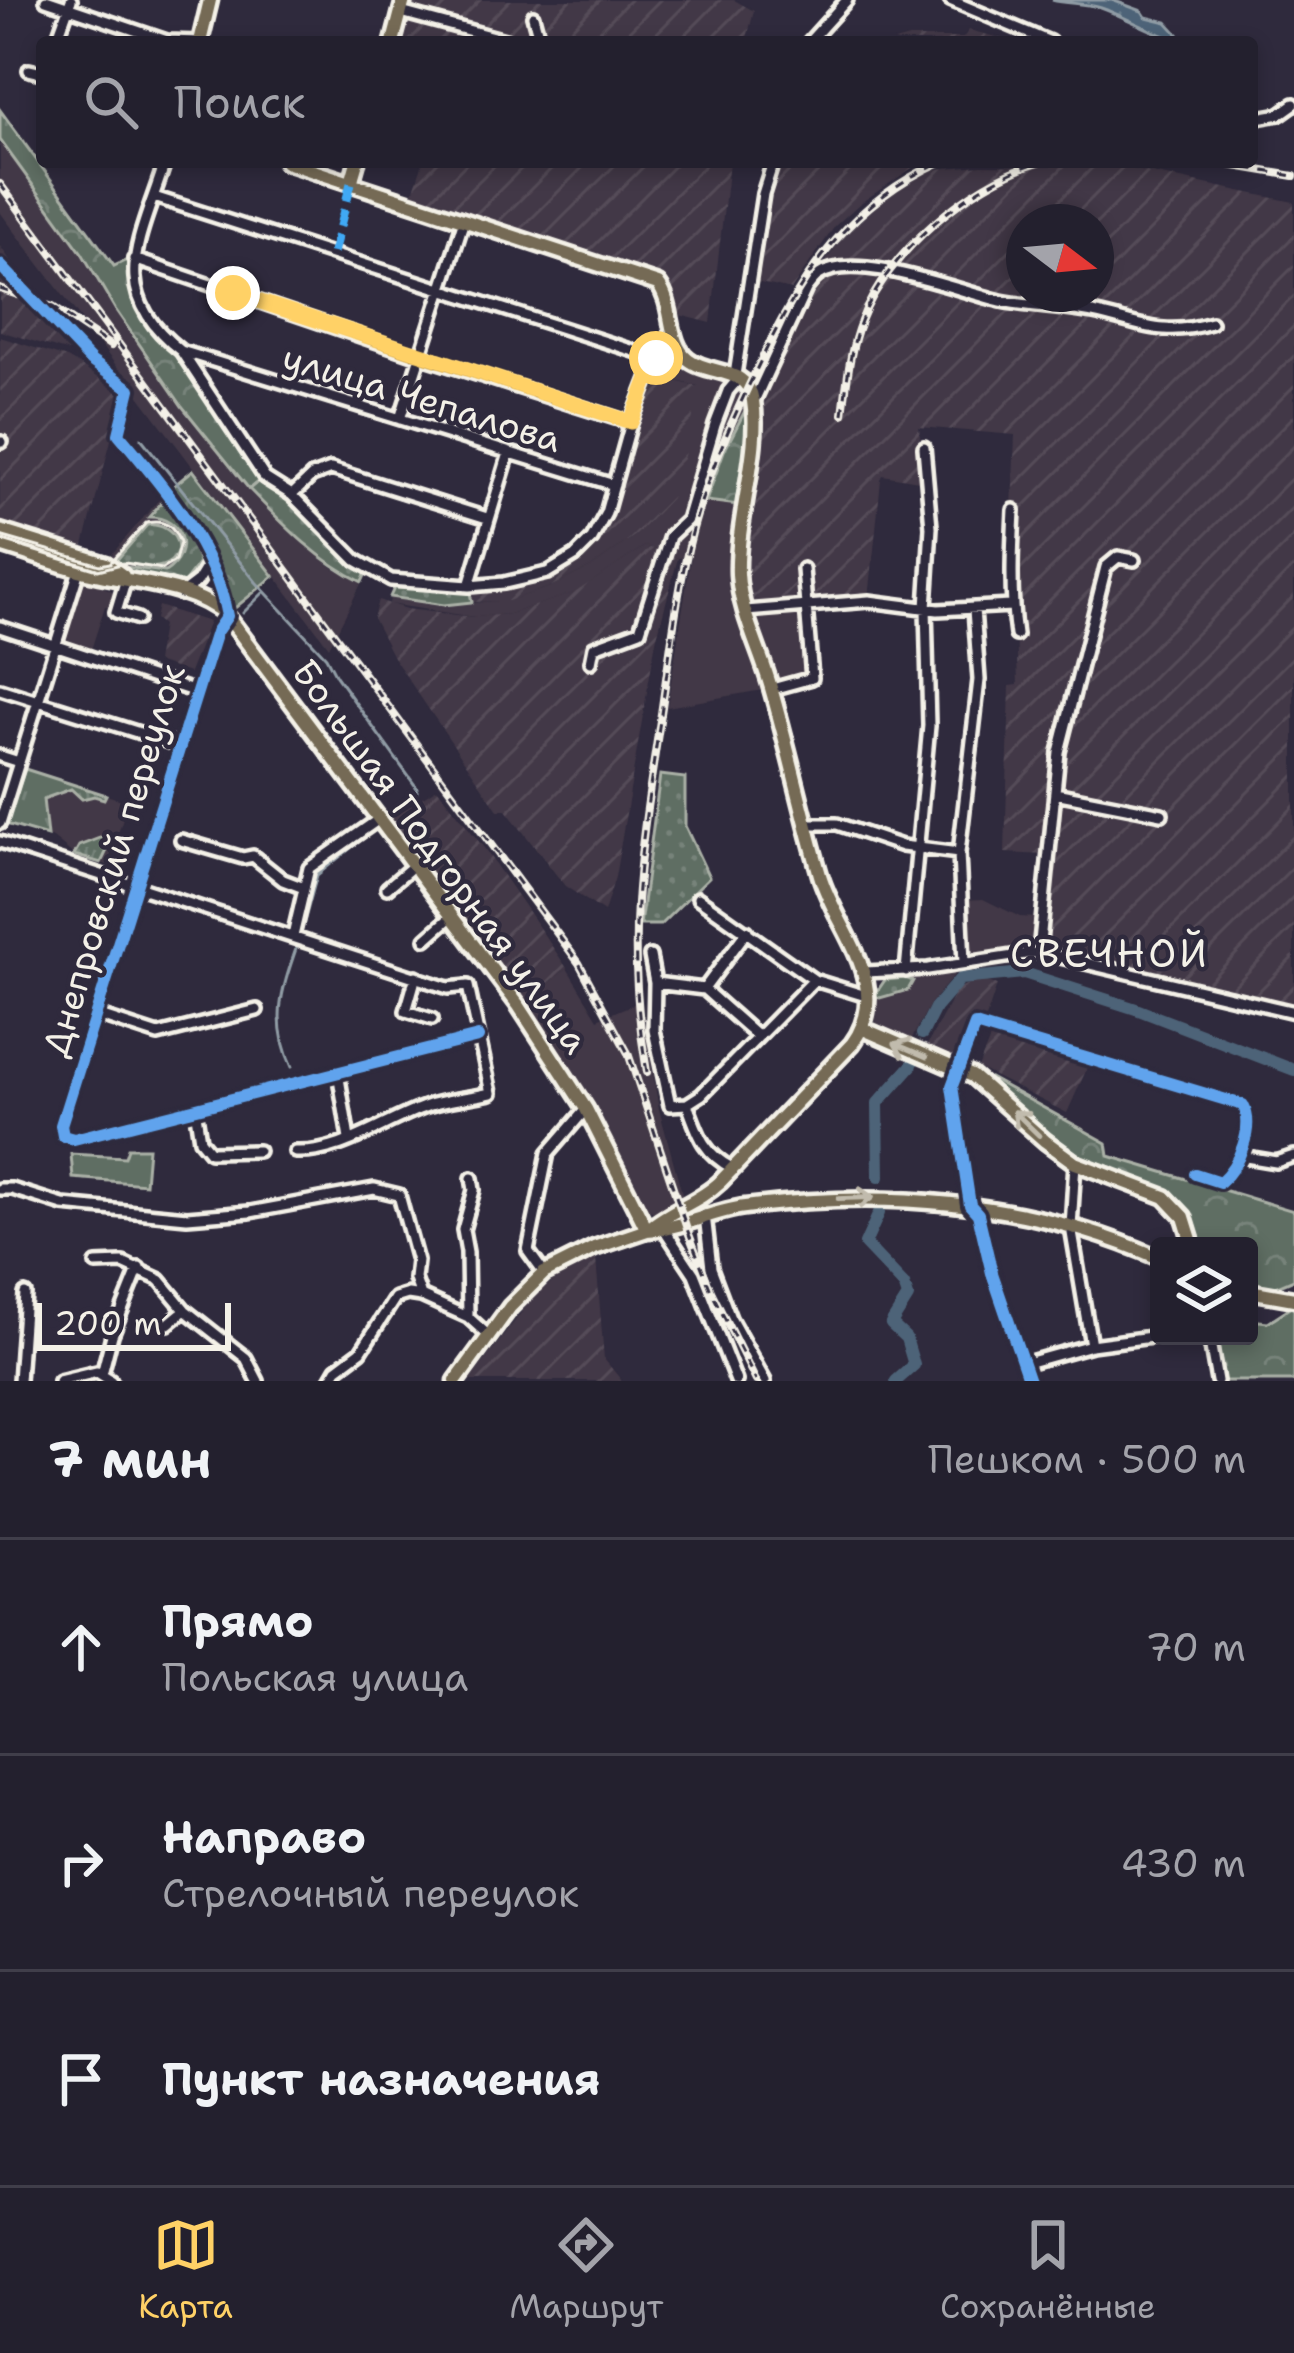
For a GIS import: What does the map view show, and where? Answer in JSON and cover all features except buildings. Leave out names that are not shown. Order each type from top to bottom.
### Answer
[{"type":"main road","points":[[201,36],[206,1]]},
{"type":"main road","points":[[395,36],[403,6]]},
{"type":"main road","points":[[305,168],[658,284],[669,305],[677,344],[697,364],[737,377],[754,401],[738,554],[746,611],[772,689],[827,896],[866,972],[866,995],[861,1028],[852,1044],[720,1182],[647,1230]]},
{"type":"main road","points":[[351,183],[355,168]]},
{"type":"main road","name":"Большая Подгорная улица","points":[[0,531],[128,579],[205,601],[227,616],[491,968],[586,1109],[647,1230]]},
{"type":"main road","name":"Большая Подгорная улица","points":[[0,544],[79,570],[103,570]]},
{"type":"main road","points":[[861,1028],[958,1069],[991,1090],[1045,1142],[1075,1163],[1175,1204],[1190,1237]]},
{"type":"main road","points":[[720,1182],[724,1202],[740,1207]]},
{"type":"main road","points":[[456,1381],[488,1335],[544,1274],[580,1254],[647,1230],[740,1207],[868,1197],[970,1204],[1071,1227],[1150,1255]]},
{"type":"main road","points":[[1258,1293],[1294,1299]]},
{"type":"street","points":[[46,0],[70,3],[157,36]]},
{"type":"street","points":[[814,36],[847,0]]},
{"type":"street","points":[[950,0],[1036,36]]},
{"type":"street","points":[[58,36],[70,3]]},
{"type":"street","points":[[403,6],[494,36]]},
{"type":"street","points":[[532,16],[539,36]]},
{"type":"street","points":[[29,70],[36,72]]},
{"type":"street","points":[[1258,118],[1280,114],[1294,104]]},
{"type":"street","points":[[163,168],[134,259],[132,287],[158,333],[181,351],[265,478],[292,495],[345,550],[391,580],[469,586],[504,583],[547,573],[575,556],[592,539],[656,358],[677,344]]},
{"type":"street","points":[[591,662],[593,646],[640,630],[670,536],[687,520],[720,410],[737,377],[763,194],[771,168]]},
{"type":"street","points":[[154,197],[656,358]]},
{"type":"street","points":[[400,419],[464,220]]},
{"type":"street","points":[[134,259],[631,422]]},
{"type":"street","points":[[0,265],[91,361],[130,389],[119,434],[167,490],[209,563],[223,593],[227,616]]},
{"type":"street","points":[[754,401],[806,289],[819,275],[832,270],[891,271],[1004,302],[1095,314],[1149,330],[1185,331],[1211,323]]},
{"type":"street","name":"улица Чепалова","points":[[181,351],[614,485]]},
{"type":"street","points":[[906,971],[929,726],[926,608],[932,527],[924,447]]},
{"type":"street","points":[[469,586],[509,453]]},
{"type":"street","points":[[292,495],[312,476],[331,469],[488,518]]},
{"type":"street","points":[[1014,510],[1011,606],[1016,635]]},
{"type":"street","points":[[1040,952],[1060,752],[1106,568],[1118,557],[1134,560]]},
{"type":"street","points":[[181,594],[198,581],[209,563]]},
{"type":"street","points":[[772,689],[812,678],[803,568]]},
{"type":"street","points":[[0,823],[79,570]]},
{"type":"street","points":[[128,579],[116,612],[138,619]]},
{"type":"street","points":[[746,611],[869,602],[926,608],[1011,606]]},
{"type":"street","points":[[964,963],[959,853],[980,680],[974,608]]},
{"type":"street","name":"Днепровский переулок","points":[[195,1108],[74,1139],[63,1136],[61,1125],[178,745],[216,632],[227,616]]},
{"type":"street","points":[[0,627],[196,692]]},
{"type":"street","points":[[0,688],[178,745]]},
{"type":"street","points":[[0,756],[19,762]]},
{"type":"street","points":[[1055,793],[1162,814]]},
{"type":"street","points":[[293,936],[309,868],[379,819]]},
{"type":"street","points":[[806,824],[847,826],[915,849],[959,853]]},
{"type":"street","points":[[181,840],[243,859],[253,856],[283,880],[304,889]]},
{"type":"street","points":[[0,842],[448,988],[468,986],[491,968]]},
{"type":"street","points":[[387,888],[413,866]]},
{"type":"street","points":[[698,898],[814,980],[866,995]]},
{"type":"street","points":[[426,939],[452,916]]},
{"type":"street","points":[[704,989],[747,931]]},
{"type":"street","points":[[866,972],[1040,952],[1294,1012]]},
{"type":"street","points":[[650,956],[654,1030],[670,1105],[687,1105],[814,980]]},
{"type":"street","points":[[416,976],[400,1010],[432,1019]]},
{"type":"street","points":[[655,983],[704,989],[757,1036]]},
{"type":"street","points":[[295,1152],[317,1153],[429,1106],[491,1093],[468,986]]},
{"type":"street","points":[[97,1016],[158,1035],[257,1010]]},
{"type":"street","points":[[1029,1381],[992,1273],[978,1214],[970,1204],[952,1086],[975,1025],[1243,1105],[1248,1120],[1240,1156],[1220,1182],[1195,1174]]},
{"type":"street","points":[[258,1150],[210,1152],[200,1140],[195,1108],[478,1037]]},
{"type":"street","points":[[338,1072],[350,1139]]},
{"type":"street","points":[[687,1105],[702,1146],[732,1168]]},
{"type":"street","points":[[544,1274],[528,1252],[548,1153],[586,1109]]},
{"type":"street","points":[[1240,1156],[1276,1162],[1294,1156]]},
{"type":"street","points":[[1075,1163],[1071,1227],[1091,1345]]},
{"type":"street","points":[[468,1317],[463,1230],[474,1190],[472,1178]]},
{"type":"street","points":[[0,1189],[63,1205],[187,1217],[392,1191],[399,1195],[421,1296]]},
{"type":"street","points":[[705,1215],[711,1268],[730,1318],[765,1381]]},
{"type":"street","points":[[664,1229],[694,1274],[736,1381]]},
{"type":"street","points":[[96,1264],[123,1264],[160,1280],[185,1310],[243,1355],[258,1381]]},
{"type":"street","points":[[59,1381],[107,1377],[112,1335],[139,1268]]},
{"type":"street","points":[[19,1381],[25,1294]]},
{"type":"street","points":[[330,1381],[337,1369],[361,1352],[400,1295],[421,1296],[468,1317],[488,1335]]},
{"type":"street","points":[[168,1324],[185,1310]]},
{"type":"street","points":[[1023,1364],[1091,1345],[1150,1337]]},
{"type":"street","points":[[1211,1345],[1217,1381]]},
{"type":"shaded area","points":[[408,0],[734,0],[754,11],[748,36],[399,36]]},
{"type":"shaded area","points":[[0,140],[81,252],[182,406],[233,472],[309,548],[362,582],[329,647],[0,212]]},
{"type":"shaded area","points":[[421,168],[728,168],[711,323],[676,314],[668,292],[411,199]]},
{"type":"shaded area","points":[[775,168],[912,168],[835,226],[791,290],[756,282],[766,194]]},
{"type":"shaded area","points":[[945,168],[1127,168],[1294,202],[1294,1009],[1043,950],[1056,753],[1046,855],[1005,853],[1010,686],[1018,685],[1012,509],[1015,435],[919,427],[925,482],[883,475],[881,479],[869,599],[748,607],[742,590],[743,515],[764,386],[810,288],[823,276],[827,259],[885,198],[933,169]]},
{"type":"shaded area","points":[[0,246],[71,347],[69,352],[0,331]]},
{"type":"shaded area","points":[[0,337],[67,358],[107,381],[122,397],[83,549],[0,525],[4,434],[0,433]]},
{"type":"shaded area","points":[[657,360],[724,376],[748,396],[706,500],[739,505],[735,572],[768,689],[667,707],[691,557],[678,558],[645,546],[577,592],[509,614],[475,617],[389,604],[390,597],[444,605],[510,600],[591,567],[636,535],[698,386],[651,375]]},
{"type":"shaded area","points":[[651,375],[699,387],[671,498],[636,535],[591,567],[508,601],[472,602],[469,589],[547,576],[595,540]]},
{"type":"shaded area","points":[[163,495],[195,545],[163,582],[122,572],[105,562]]},
{"type":"shaded area","points":[[645,546],[678,558],[656,640],[615,877],[604,912],[565,886],[506,810],[498,810],[393,657],[373,618],[378,600],[406,609],[474,617],[509,614],[576,592]]},
{"type":"shaded area","points":[[84,578],[119,594],[115,608],[105,606],[90,653],[61,642]]},
{"type":"shaded area","points":[[158,606],[209,622],[189,673],[156,662],[162,625],[155,619]]},
{"type":"shaded area","points":[[803,609],[810,677],[775,686],[750,613]]},
{"type":"shaded area","points":[[25,769],[128,802],[108,865],[74,855],[53,838],[6,824]]},
{"type":"shaded area","points":[[437,788],[567,968],[522,1005],[386,821]]},
{"type":"shaded area","points":[[983,899],[1020,917],[1039,918],[1036,950],[967,959],[963,900]]},
{"type":"shaded area","points":[[567,968],[598,1019],[641,1001],[659,1109],[685,1204],[659,1214],[642,1207],[522,1005]]},
{"type":"shaded area","points":[[954,969],[908,1046],[876,1026],[872,996],[884,979]]},
{"type":"shaded area","points":[[979,979],[997,985],[984,1024],[973,1022],[956,1058],[926,1047],[957,989]]},
{"type":"shaded area","points":[[992,1034],[1088,1066],[1067,1113],[978,1068]]},
{"type":"shaded area","points":[[596,1258],[604,1359],[622,1381],[469,1381],[533,1297],[569,1268]]},
{"type":"green space","points":[[0,110],[36,159],[36,168],[42,168],[114,266],[129,259],[129,287],[155,336],[178,354],[261,479],[249,489],[182,406],[82,253],[0,140]]},
{"type":"green space","points":[[749,403],[739,505],[706,501],[724,451]]},
{"type":"green space","points":[[193,470],[274,576],[230,612],[216,569],[171,488]]},
{"type":"green space","points":[[261,479],[368,569],[362,582],[316,552],[249,489]]},
{"type":"green space","points":[[163,501],[191,542],[199,563],[184,583],[124,571],[124,567],[165,572],[180,555],[177,529],[149,517]]},
{"type":"green space","points":[[147,525],[172,534],[178,548],[171,561],[157,567],[114,563]]},
{"type":"green space","points":[[401,584],[469,589],[472,602],[444,605],[390,597]]},
{"type":"green space","points":[[25,769],[106,795],[104,799],[82,799],[71,789],[43,799],[47,836],[6,824]]},
{"type":"green space","points":[[660,775],[685,778],[685,826],[709,877],[660,925],[640,925]]},
{"type":"green space","points":[[105,836],[111,842],[101,863],[74,855],[79,846]]},
{"type":"green space","points":[[885,980],[913,981],[908,990],[874,996]]},
{"type":"green space","points":[[990,1078],[1107,1143],[1109,1156],[1294,1211],[1294,1279],[1273,1288],[1258,1285],[1258,1237],[1198,1237],[1192,1216],[1180,1202],[1092,1167],[1047,1139],[987,1083]]},
{"type":"green space","points":[[128,1148],[148,1148],[145,1184],[73,1178],[71,1154],[125,1157]]},
{"type":"green space","points":[[1294,1308],[1294,1381],[1223,1381],[1218,1345],[1258,1345],[1258,1321],[1268,1322]]},
{"type":"water","points":[[1052,0],[1112,0],[1167,22],[1178,34],[1166,36],[1101,8]]},
{"type":"waterway","points":[[141,438],[256,582],[326,657],[417,788],[387,819]]},
{"type":"waterway","points":[[243,613],[263,593]]},
{"type":"waterway","points":[[206,679],[221,636]]},
{"type":"waterway","points":[[301,933],[317,875],[377,827]]},
{"type":"waterway","points":[[0,850],[129,891]]},
{"type":"waterway","points":[[139,894],[259,932]]},
{"type":"waterway","points":[[269,935],[296,943]]},
{"type":"waterway","points":[[292,1067],[280,1020],[283,990],[298,943]]},
{"type":"waterway","points":[[922,1034],[935,1008],[960,979],[1024,973],[1136,1009],[1294,1070]]},
{"type":"waterway","points":[[879,1177],[878,1103],[912,1065]]},
{"type":"waterway","points":[[879,1213],[865,1244],[904,1285],[908,1297],[891,1324],[906,1338],[914,1365],[896,1381]]},
{"type":"tram line","points":[[0,536],[100,565],[110,563],[146,523],[168,525],[180,543],[175,561],[162,569],[125,563],[98,570],[0,540]]},
{"type":"railway","points":[[647,1072],[636,982],[637,899],[677,603],[700,506],[725,439],[797,292],[857,218],[928,168]]},
{"type":"railway","points":[[843,414],[857,332],[890,270],[959,203],[1023,168]]},
{"type":"railway","points":[[1247,168],[1294,176]]},
{"type":"railway","points":[[0,184],[579,963],[628,1053],[711,1291],[756,1381]]},
{"type":"railway","points":[[0,289],[53,307],[111,346]]},
{"type":"marked path","points":[[333,253],[351,183]]},
{"type":"cycle path","points":[[0,265],[91,361],[130,389],[119,434],[170,496],[199,542],[227,616],[216,632],[61,1125],[63,1136],[74,1139],[478,1037]]},
{"type":"cycle path","points":[[1029,1381],[992,1273],[978,1214],[970,1205],[952,1086],[975,1025],[1243,1105],[1246,1135],[1233,1166],[1220,1182],[1195,1174]]},
{"type":"district","name":"СВЕЧНОЙ","points":[[1110,953]]},
{"type":"route","points":[[233,293],[631,422],[656,358]]}]
